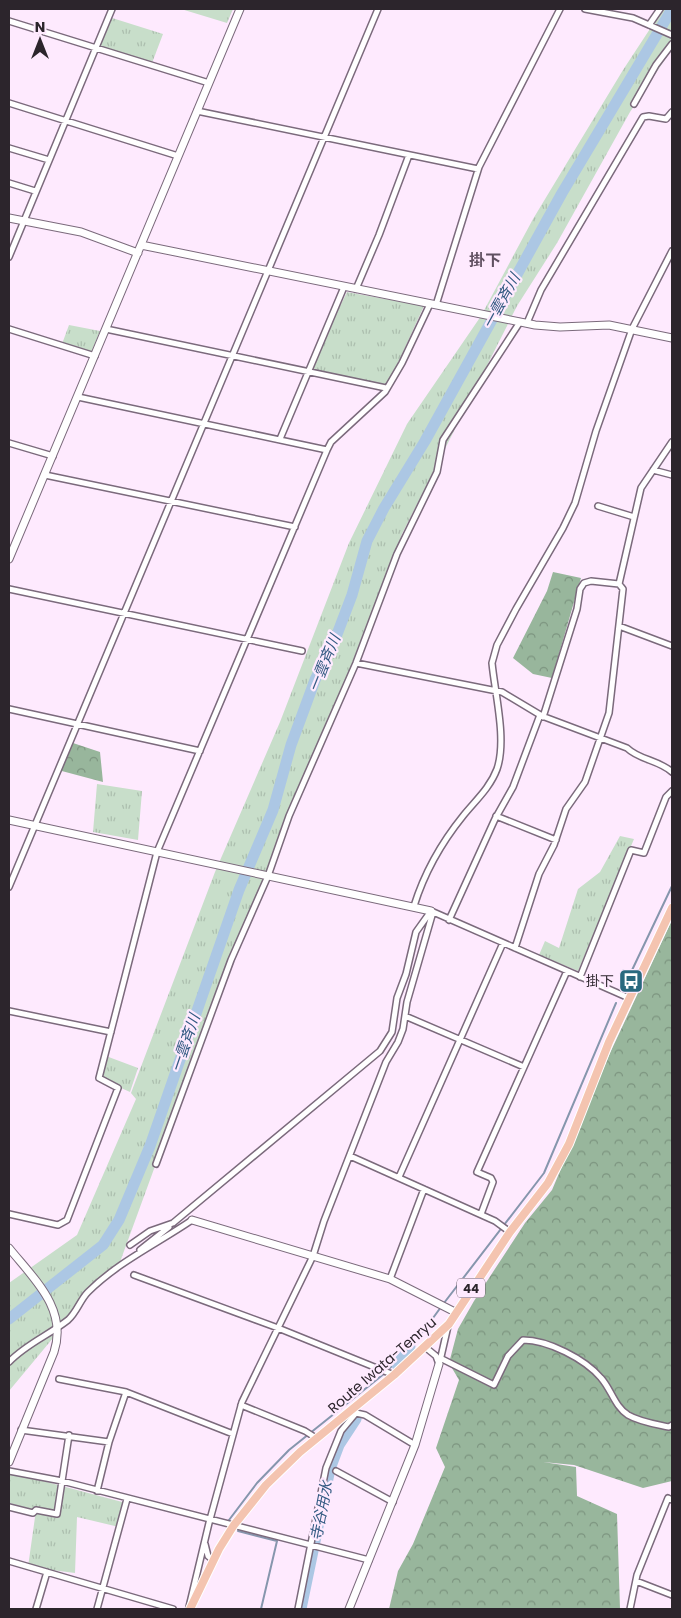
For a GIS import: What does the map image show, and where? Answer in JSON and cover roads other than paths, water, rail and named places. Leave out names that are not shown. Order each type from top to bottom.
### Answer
[{"type":"main road","name":"Route Iwata-Tenryu","points":[[190,1609],[213,1560],[234,1525],[266,1485],[316,1438],[354,1411],[449,1324],[455,1312],[510,1232],[548,1183],[569,1144],[628,998],[672,908]]},
{"type":"street","points":[[9,257],[112,9]]},
{"type":"street","points":[[9,557],[240,9]]},
{"type":"street","points":[[9,887],[378,9]]},
{"type":"street","points":[[9,1214],[58,1225],[67,1220],[118,1088],[99,1078],[157,852],[327,450],[331,442],[385,392],[433,305],[478,169],[560,9]]},
{"type":"street","points":[[585,9],[633,18],[672,35]]},
{"type":"street","points":[[649,25],[660,9]]},
{"type":"street","points":[[9,21],[210,83]]},
{"type":"street","points":[[634,104],[656,65],[672,44]]},
{"type":"street","points":[[9,103],[178,156]]},
{"type":"street","points":[[197,111],[478,169]]},
{"type":"street","points":[[156,1164],[231,960],[268,876],[289,816],[356,663],[397,554],[437,472],[443,440],[541,290],[644,117],[649,116],[666,120],[672,112]]},
{"type":"street","points":[[9,148],[49,160]]},
{"type":"street","points":[[356,289],[379,235],[409,155]]},
{"type":"street","points":[[9,183],[35,191]]},
{"type":"street","points":[[9,218],[81,232],[139,249],[269,272],[520,322],[560,327],[609,325],[672,338]]},
{"type":"street","points":[[414,906],[420,885],[430,866],[462,817],[486,789],[497,769],[501,745],[492,663],[497,645],[575,504],[596,431],[632,329],[672,251]]},
{"type":"street","points":[[280,440],[344,287]]},
{"type":"street","points":[[9,329],[95,356]]},
{"type":"street","points":[[106,329],[386,388]]},
{"type":"street","points":[[78,397],[327,450]]},
{"type":"street","points":[[619,584],[641,488],[672,442]]},
{"type":"street","points":[[9,443],[53,456]]},
{"type":"street","points":[[653,470],[672,475]]},
{"type":"street","points":[[45,475],[295,527]]},
{"type":"street","points":[[598,506],[634,517]]},
{"type":"street","points":[[449,920],[496,816],[513,787],[542,716],[577,609],[580,589],[584,584],[591,581],[619,584],[623,589],[609,713],[585,782],[566,809],[556,840],[539,874],[516,948]]},
{"type":"street","points":[[9,589],[302,651]]},
{"type":"street","points":[[620,626],[672,646]]},
{"type":"street","points":[[356,663],[502,692],[542,716],[627,748],[632,754],[662,764],[672,772]]},
{"type":"street","points":[[9,709],[200,751]]},
{"type":"street","points":[[580,977],[631,850],[644,853],[666,797],[672,791]]},
{"type":"street","points":[[496,816],[556,840]]},
{"type":"street","points":[[9,820],[414,906],[516,948],[628,998]]},
{"type":"street","points":[[190,1609],[204,1541],[241,1405],[313,1256],[324,1221],[386,1062],[398,1042],[432,912]]},
{"type":"street","points":[[9,1362],[18,1352],[75,1312],[87,1293],[270,1144],[380,1051],[388,1041],[394,1022],[397,998],[406,974],[416,932],[432,912]]},
{"type":"street","points":[[400,1177],[459,1038],[503,943]]},
{"type":"street","points":[[481,1214],[493,1182],[491,1178],[478,1172],[567,971]]},
{"type":"street","points":[[9,1011],[111,1032]]},
{"type":"street","points":[[405,1016],[524,1067]]},
{"type":"street","points":[[350,1156],[496,1221],[510,1232]]},
{"type":"street","points":[[390,1279],[424,1189]]},
{"type":"street","points":[[133,1256],[154,1245],[192,1220],[390,1279],[455,1312]]},
{"type":"street","points":[[130,1245],[150,1231],[173,1223]]},
{"type":"street","points":[[9,1248],[43,1290],[55,1312],[57,1326],[54,1352],[20,1430],[9,1462]]},
{"type":"street","points":[[134,1275],[278,1328],[394,1375]]},
{"type":"street","points":[[349,1609],[415,1445],[449,1324]]},
{"type":"street","points":[[425,1347],[440,1361],[494,1385],[514,1348],[523,1340],[531,1340],[559,1350],[585,1364],[600,1377],[617,1403],[628,1415],[669,1427],[672,1425]]},
{"type":"street","points":[[59,1379],[126,1392],[233,1434]]},
{"type":"street","points":[[97,1491],[109,1442],[126,1392]]},
{"type":"street","points":[[241,1405],[305,1430],[316,1438]]},
{"type":"street","points":[[298,1609],[332,1450],[341,1430],[354,1411],[415,1445]]},
{"type":"street","points":[[20,1430],[69,1435],[109,1442]]},
{"type":"street","points":[[9,1508],[33,1513],[36,1510],[57,1514],[69,1435]]},
{"type":"street","points":[[336,1470],[393,1502]]},
{"type":"street","points":[[9,1471],[62,1481],[369,1560]]},
{"type":"street","points":[[97,1609],[127,1498]]},
{"type":"street","points":[[630,1609],[636,1580],[668,1498],[672,1500]]},
{"type":"street","points":[[204,1541],[208,1556],[213,1560]]},
{"type":"street","points":[[9,1561],[173,1609]]},
{"type":"street","points":[[36,1609],[47,1572]]},
{"type":"street","points":[[636,1580],[672,1594]]},
{"type":"waterway","name":"一雲斉川","points":[[9,1319],[103,1245],[119,1220],[150,1146],[239,890],[273,810],[291,745],[315,680],[336,637],[352,595],[367,541],[384,508],[425,441],[562,193],[672,9]]},
{"type":"waterway","points":[[624,987],[672,886]]},
{"type":"waterway","points":[[444,1303],[544,1173],[616,1003]]},
{"type":"waterway","points":[[229,1520],[257,1483],[289,1450],[385,1373],[417,1340],[441,1307]]},
{"type":"waterway","name":"寺谷用水","points":[[397,1365],[410,1346]]},
{"type":"waterway","name":"寺谷用水","points":[[301,1609],[330,1469],[339,1445],[356,1419]]},
{"type":"waterway","points":[[238,1531],[277,1541],[261,1609]]},
{"type":"place","name":"掛下","points":[[631,981]]},
{"type":"district","name":"掛下","points":[[485,260]]}]
